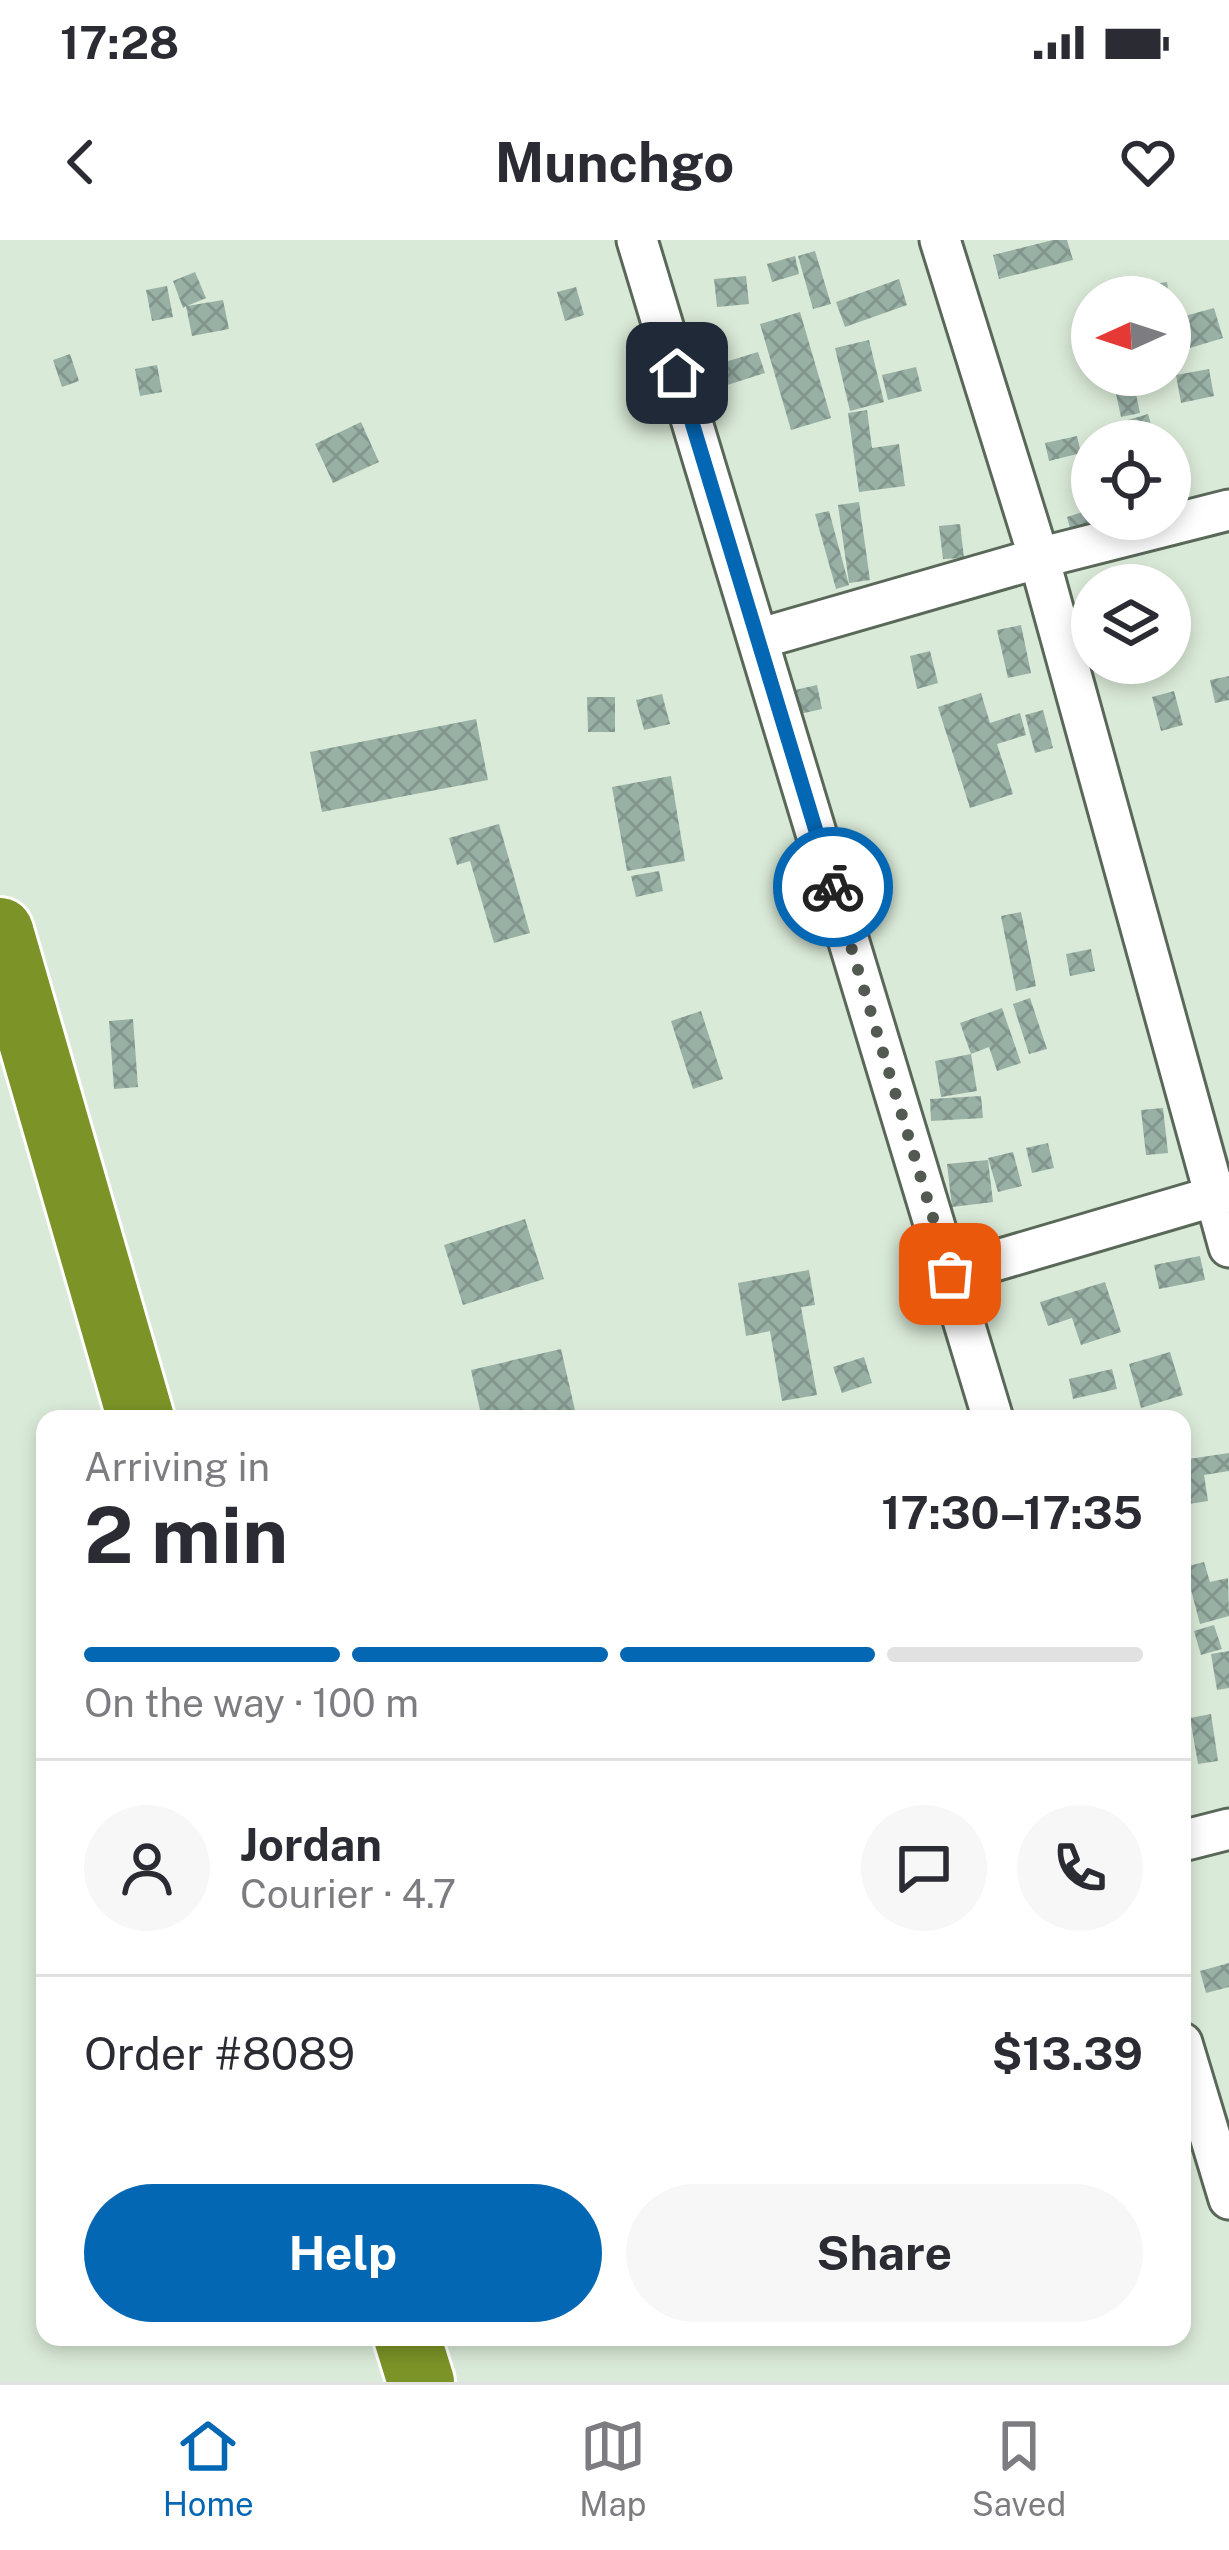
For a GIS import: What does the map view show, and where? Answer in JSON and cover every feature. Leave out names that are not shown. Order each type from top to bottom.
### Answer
[{"type":"highway","points":[[0,931],[138,1410]]},
{"type":"highway","points":[[410,2346],[421,2382]]},
{"type":"street","points":[[638,240],[991,1410]]},
{"type":"street","points":[[940,240],[1039,558],[1221,1194],[1229,1247]]},
{"type":"street","points":[[758,639],[1229,509]]},
{"type":"street","points":[[950,1274],[1221,1194]]},
{"type":"street","points":[[1191,1839],[1229,1829]]},
{"type":"street","points":[[1191,2073],[1229,2199]]},
{"type":"building","points":[[1067,240],[1073,260],[999,279],[993,255]]},
{"type":"building","points":[[815,251],[831,304],[813,309],[798,256]]},
{"type":"building","points":[[795,256],[799,274],[772,282],[767,264]]},
{"type":"building","points":[[195,272],[206,298],[187,306],[223,300],[229,329],[192,336],[186,306],[183,308],[173,281]]},
{"type":"building","points":[[746,276],[749,304],[717,307],[714,279]]},
{"type":"building","points":[[899,279],[907,305],[845,327],[836,302]]},
{"type":"building","points":[[167,286],[173,317],[152,321],[146,290]]},
{"type":"building","points":[[576,287],[584,315],[565,321],[557,292]]},
{"type":"building","points":[[1214,308],[1223,338],[1191,348],[1191,314]]},
{"type":"building","points":[[800,312],[831,418],[791,430],[760,324]]},
{"type":"building","points":[[869,340],[884,402],[850,411],[835,348]]},
{"type":"building","points":[[758,352],[765,373],[718,388],[712,366]]},
{"type":"building","points":[[70,354],[79,381],[62,387],[53,360]]},
{"type":"building","points":[[157,365],[162,392],[140,396],[135,369]]},
{"type":"building","points":[[916,367],[922,391],[888,400],[882,375]]},
{"type":"building","points":[[1209,369],[1214,396],[1181,403],[1180,396],[1191,396],[1191,372]]},
{"type":"building","points":[[1116,396],[1136,396],[1140,413],[1121,417]]},
{"type":"building","points":[[867,410],[872,448],[899,444],[905,486],[859,492],[848,413]]},
{"type":"building","points":[[361,422],[379,462],[333,483],[315,444]]},
{"type":"building","points":[[1071,437],[1071,456],[1049,461],[1045,443]]},
{"type":"building","points":[[859,502],[870,580],[849,583],[838,505]]},
{"type":"building","points":[[829,511],[849,585],[836,589],[815,514]]},
{"type":"building","points":[[960,524],[964,558],[943,559],[939,526]]},
{"type":"building","points":[[1021,625],[1031,673],[1008,678],[997,630]]},
{"type":"building","points":[[930,651],[938,683],[917,689],[910,656]]},
{"type":"building","points":[[1229,676],[1229,700],[1215,703],[1210,680]]},
{"type":"building","points":[[817,685],[822,709],[800,714],[795,690]]},
{"type":"building","points":[[1174,691],[1183,725],[1161,731],[1152,697]]},
{"type":"building","points":[[981,693],[990,723],[1020,713],[1026,735],[997,744],[1013,794],[970,808],[938,707]]},
{"type":"building","points":[[662,694],[670,724],[644,730],[636,700]]},
{"type":"building","points":[[587,697],[615,697],[615,732],[588,732]]},
{"type":"building","points":[[1043,710],[1053,748],[1035,753],[1025,715]]},
{"type":"building","points":[[476,719],[488,780],[322,812],[310,752]]},
{"type":"building","points":[[671,776],[685,861],[627,871],[612,787]]},
{"type":"building","points":[[499,824],[530,933],[494,943],[470,861],[457,865],[449,838]]},
{"type":"building","points":[[659,871],[663,891],[636,897],[631,876]]},
{"type":"building","points":[[1021,912],[1036,986],[1016,991],[1001,916]]},
{"type":"building","points":[[1091,949],[1095,971],[1070,976],[1066,954]]},
{"type":"building","points":[[1030,998],[1047,1049],[1029,1054],[1013,1004]]},
{"type":"building","points":[[1002,1008],[1021,1063],[997,1071],[989,1047],[971,1054],[960,1023]]},
{"type":"building","points":[[701,1011],[723,1079],[693,1089],[671,1021]]},
{"type":"building","points":[[133,1019],[138,1087],[114,1089],[109,1021]]},
{"type":"building","points":[[971,1054],[977,1091],[941,1097],[935,1061]]},
{"type":"building","points":[[981,1096],[983,1118],[931,1121],[930,1099]]},
{"type":"building","points":[[1163,1108],[1168,1153],[1146,1155],[1141,1110]]},
{"type":"building","points":[[1048,1143],[1054,1168],[1032,1173],[1026,1148]]},
{"type":"building","points":[[1013,1152],[1022,1186],[998,1192],[988,1158]]},
{"type":"building","points":[[988,1160],[993,1202],[952,1207],[947,1164]]},
{"type":"building","points":[[525,1219],[544,1279],[463,1305],[444,1245]]},
{"type":"building","points":[[1200,1256],[1205,1280],[1159,1289],[1154,1265]]},
{"type":"building","points":[[809,1270],[815,1305],[801,1307],[817,1395],[782,1401],[770,1331],[746,1336],[738,1283]]},
{"type":"building","points":[[1105,1282],[1121,1332],[1081,1345],[1072,1318],[1048,1326],[1040,1302]]},
{"type":"building","points":[[561,1349],[575,1410],[480,1410],[471,1370]]},
{"type":"building","points":[[1170,1352],[1183,1395],[1141,1408],[1129,1364]]},
{"type":"building","points":[[864,1357],[872,1383],[842,1393],[833,1367]]},
{"type":"building","points":[[1112,1369],[1117,1389],[1073,1399],[1069,1379]]},
{"type":"building","points":[[1229,1453],[1229,1471],[1204,1475],[1208,1501],[1191,1504],[1191,1459]]},
{"type":"building","points":[[1204,1562],[1210,1582],[1228,1578],[1229,1616],[1200,1624],[1191,1590],[1191,1565]]},
{"type":"building","points":[[1214,1625],[1222,1649],[1201,1655],[1194,1631]]},
{"type":"building","points":[[1229,1651],[1229,1688],[1217,1690],[1211,1654]]},
{"type":"building","points":[[1211,1714],[1218,1761],[1198,1764],[1191,1718]]},
{"type":"building","points":[[1229,1963],[1229,1987],[1206,1993],[1200,1971]]},
{"type":"way so far","points":[[833,887],[950,1274]]},
{"type":"route","points":[[677,373],[833,887]]}]
